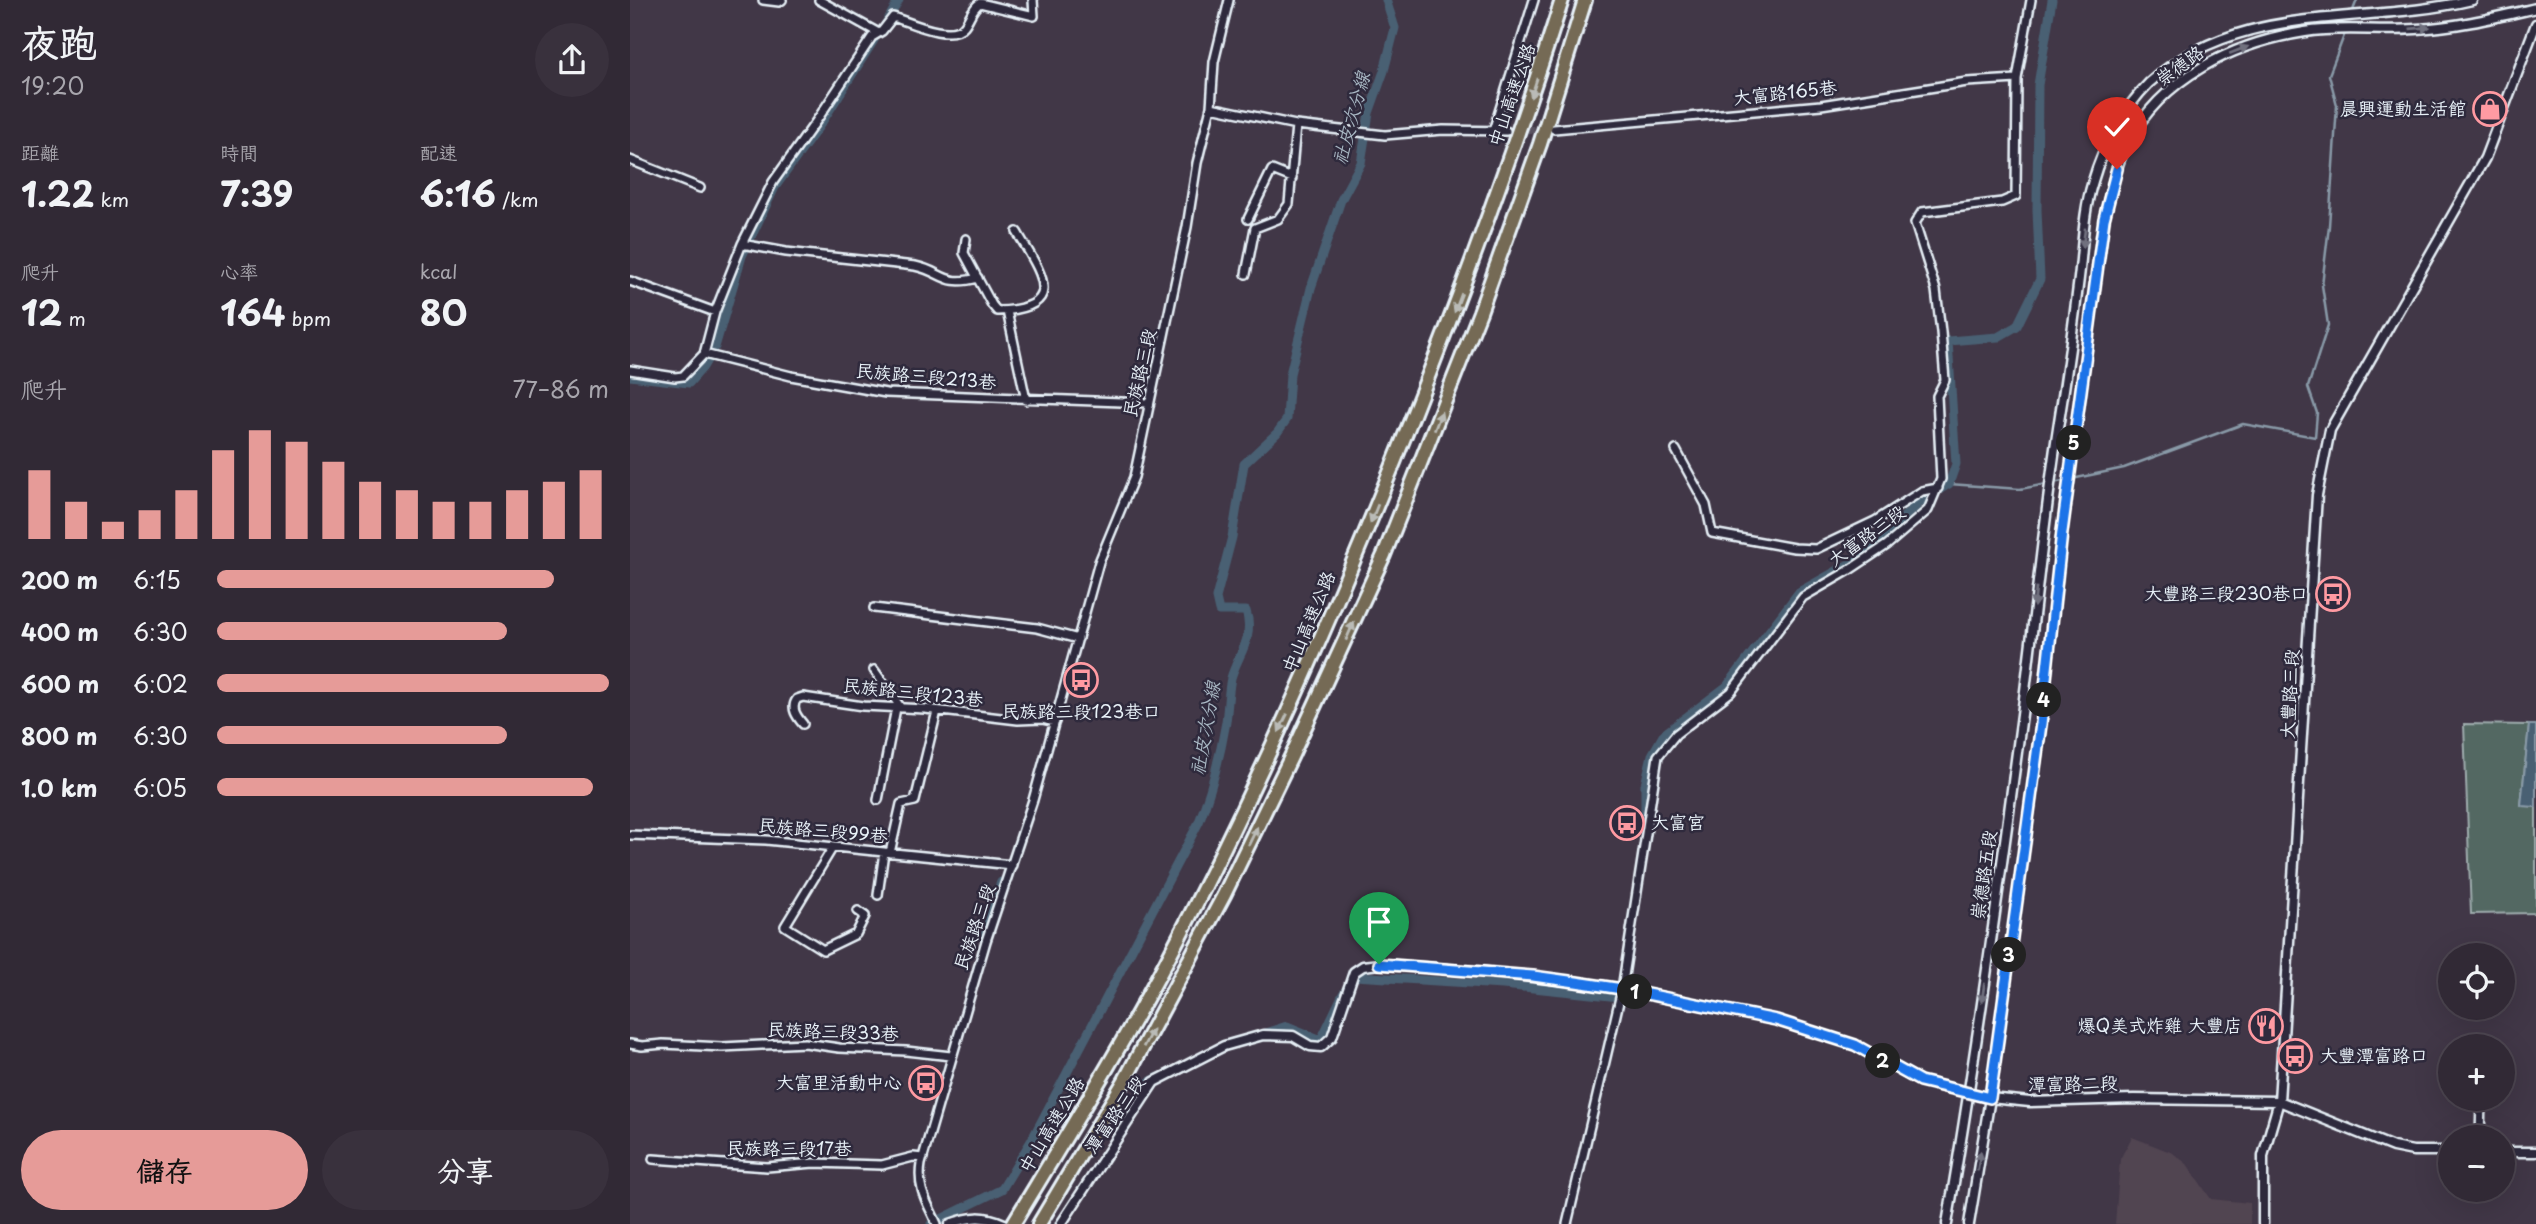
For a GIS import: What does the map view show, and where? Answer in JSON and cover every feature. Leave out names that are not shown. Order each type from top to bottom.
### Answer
[{"type":"highway","name":"中山高速公路","points":[[1013,1224],[1114,1056],[1166,962],[1298,691],[1374,514],[1458,301],[1527,108],[1562,0]]},
{"type":"highway","points":[[1039,1224],[1125,1080],[1224,895],[1297,746],[1384,555],[1480,312],[1540,144],[1585,0]]},
{"type":"street","points":[[763,0],[782,0]]},
{"type":"street","points":[[819,0],[877,32]]},
{"type":"street","points":[[630,370],[683,376],[704,354],[715,312],[742,244],[773,182],[877,32],[882,31],[893,17],[935,32],[958,32],[975,6],[981,4],[1034,16],[1033,0]]},
{"type":"street","name":"民族路三段","points":[[935,1220],[919,1180],[923,1158],[951,1056],[1055,722],[1099,562],[1131,489],[1148,403],[1166,334],[1197,163],[1211,107],[1214,62],[1229,0]]},
{"type":"street","points":[[1493,131],[1534,0]]},
{"type":"street","name":"大富路三段","points":[[1567,1224],[1622,989],[1658,756],[1676,734],[1731,692],[1803,597],[1887,545],[1928,510],[1938,488],[1941,479],[1937,396],[1945,380],[1941,332],[1936,290],[1915,223],[1922,212],[2002,202],[2016,196],[2017,79],[2031,0]]},
{"type":"street","name":"崇德路","points":[[2043,530],[2092,184],[2101,157],[2127,109],[2148,83],[2198,48],[2243,27],[2309,15],[2448,6],[2472,0]]},
{"type":"street","name":"崇德路","points":[[2062,532],[2104,219],[2117,169],[2127,144],[2139,124],[2159,101],[2200,67],[2255,44],[2306,32],[2417,29],[2479,21],[2536,8]]},
{"type":"street","name":"大豐路三段","points":[[2263,1224],[2263,1156],[2279,1101],[2317,495],[2323,460],[2330,430],[2485,158],[2536,24]]},
{"type":"street","name":"大富路165巷","points":[[1554,129],[1809,107],[1967,82],[2017,79]]},
{"type":"street","points":[[1211,107],[1296,125],[1385,135],[1443,130],[1506,131]]},
{"type":"street","points":[[1246,274],[1255,228],[1278,219],[1289,204],[1296,125]]},
{"type":"street","points":[[630,160],[700,188]]},
{"type":"street","points":[[1248,219],[1272,170],[1292,178]]},
{"type":"street","points":[[965,239],[964,253],[992,305],[997,311],[1007,311],[1032,305],[1042,298],[1045,290],[1043,281],[1017,232]]},
{"type":"street","points":[[742,244],[915,265],[947,280],[964,282],[978,278]]},
{"type":"street","points":[[630,281],[715,312]]},
{"type":"street","points":[[1007,311],[1026,400]]},
{"type":"street","name":"民族路三段213巷","points":[[704,354],[791,376],[886,393],[1148,403]]},
{"type":"street","points":[[1676,450],[1706,505],[1712,533],[1794,548],[1816,549],[1828,545],[1875,522],[1922,491],[1938,488]]},
{"type":"street","name":"崇德路五段","points":[[1947,1224],[1969,1094],[2021,720],[2043,530]]},
{"type":"street","name":"崇德路五段","points":[[1969,1224],[1990,1098],[2041,724],[2062,532]]},
{"type":"street","points":[[874,608],[1037,628],[1078,639]]},
{"type":"street","points":[[874,670],[899,708],[878,800]]},
{"type":"street","name":"民族路三段123巷","points":[[803,724],[795,714],[794,705],[797,699],[803,697],[863,706],[1055,722]]},
{"type":"street","points":[[878,895],[901,804],[915,801],[937,711]]},
{"type":"street","name":"民族路三段99巷","points":[[630,835],[766,840],[1012,865]]},
{"type":"street","points":[[832,847],[785,926],[823,950],[856,934],[865,916],[858,911]]},
{"type":"street","name":"潭富路三段","points":[[1061,1224],[1154,1082],[1224,1046],[1263,1035],[1293,1036],[1310,1046],[1321,1047],[1332,1037],[1354,972],[1363,966],[1379,964],[1521,975],[1622,989]]},
{"type":"street","name":"潭富路二段","points":[[1622,989],[1776,1020],[1855,1045],[1920,1081],[1969,1094],[2030,1102],[2134,1099],[2279,1101],[2393,1147],[2413,1151],[2438,1151]]},
{"type":"street","name":"民族路三段33巷","points":[[630,1044],[722,1047],[805,1044],[951,1056]]},
{"type":"street","points":[[2515,1152],[2536,1152]]},
{"type":"street","name":"民族路三段17巷","points":[[653,1159],[767,1167],[814,1163],[883,1165],[913,1157],[923,1158]]},
{"type":"street","points":[[950,1224],[975,1216],[989,1217],[1004,1224]]},
{"type":"shaded area","points":[[2132,1137],[2173,1153],[2187,1164],[2211,1199],[2250,1203],[2250,1224],[2115,1224],[2120,1159]]},
{"type":"green space","points":[[2464,724],[2529,725],[2521,805],[2536,807],[2536,913],[2471,914]]},
{"type":"water","points":[[2529,725],[2536,725],[2536,807],[2521,806]]},
{"type":"waterway","points":[[886,23],[899,0]]},
{"type":"waterway","name":"社皮次分線","points":[[931,1224],[1002,1189],[1031,1141],[1204,810],[1221,748],[1231,678],[1247,638],[1246,611],[1219,611],[1216,598],[1232,537],[1244,464],[1277,433],[1287,419],[1290,374],[1311,288],[1341,200],[1361,163],[1369,113],[1395,28],[1386,0]]},
{"type":"waterway","points":[[1645,828],[1645,785],[1652,755],[1664,734],[1727,686],[1799,592],[1851,563],[1923,500],[1949,484],[1956,464],[1948,341],[1998,337],[2017,326],[2040,279],[2037,210],[2038,85],[2052,0]]},
{"type":"waterway","points":[[2352,13],[2357,0]]},
{"type":"waterway","points":[[2053,483],[2124,468],[2243,424],[2315,437],[2317,413],[2308,387],[2328,325],[2322,285],[2337,105],[2329,75],[2345,33]]},
{"type":"waterway","points":[[630,376],[689,383],[703,367],[715,347],[742,256],[775,187],[822,122],[874,40]]},
{"type":"waterway","points":[[1949,484],[2020,489],[2047,484]]},
{"type":"waterway","points":[[981,935],[1001,882]]},
{"type":"waterway","points":[[1259,1035],[1287,1026],[1321,1040],[1354,976],[1503,985],[1620,997],[1621,990]]},
{"type":"waterway","points":[[1145,1084],[1159,1077]]},
{"type":"waterway","points":[[1040,1124],[1066,1114]]},
{"type":"tunnel","points":[[1517,130],[1547,129]]},
{"type":"place","name":"晨興運動生活館","points":[[2490,109]]},
{"type":"place","name":"大豐路三段230巷口","points":[[2333,594]]},
{"type":"place","name":"民族路三段123巷口","points":[[1081,680]]},
{"type":"place","name":"大富宮","points":[[1627,823]]},
{"type":"place","name":"爆Q美式炸雞 大豐店","points":[[2266,1026]]},
{"type":"place","name":"大豐潭富路口","points":[[2295,1056]]},
{"type":"place","name":"大富里活動中心","points":[[926,1083]]},
{"type":"route","points":[[1379,964],[1576,982],[1776,1020],[1855,1045],[1920,1081],[1990,1098],[2041,724],[2062,532],[2104,219],[2117,169]]}]
